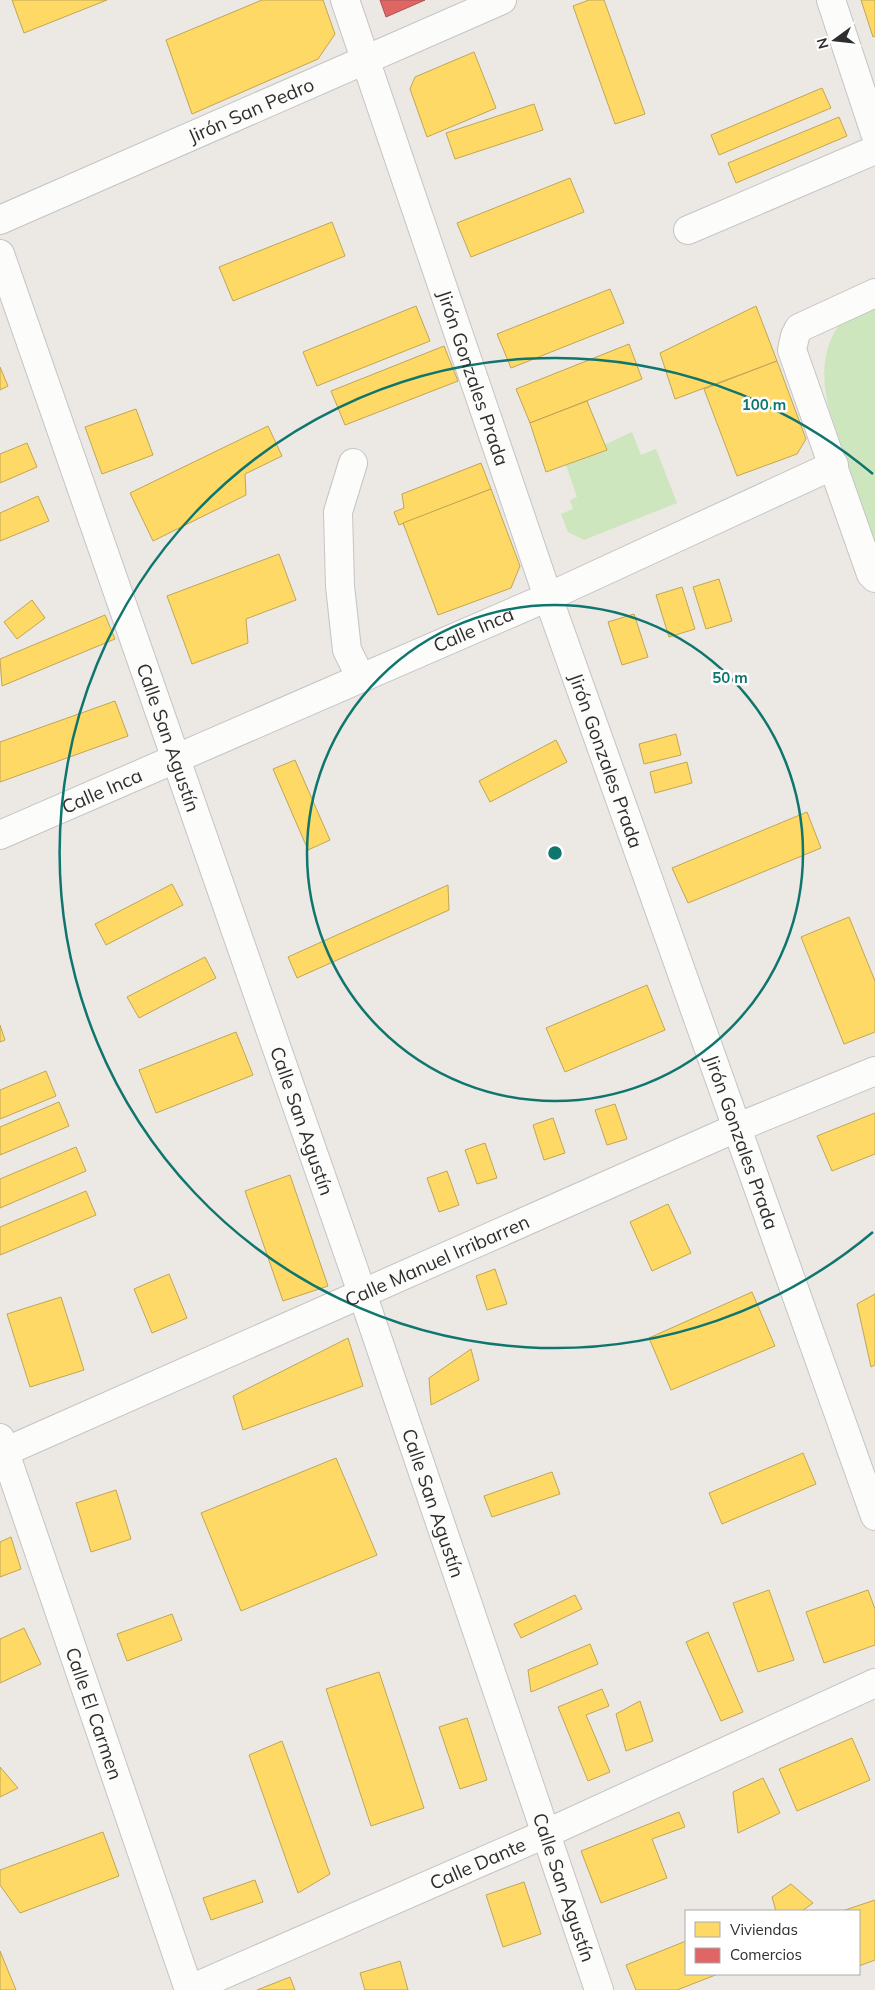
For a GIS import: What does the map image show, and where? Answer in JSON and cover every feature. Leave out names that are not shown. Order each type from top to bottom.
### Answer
[{"type":"street","name":"Jirón Gonzales Prada","points":[[345,0],[548,597],[875,1516]]},
{"type":"street","name":"Jirón San Pedro","points":[[0,220],[502,0]]},
{"type":"street","points":[[832,0],[875,133]]},
{"type":"street","points":[[688,230],[875,150]]},
{"type":"street","name":"Calle San Agustín","points":[[0,254],[362,1293],[599,1990]]},
{"type":"street","points":[[875,293],[800,328],[795,336],[792,350],[871,574],[875,578]]},
{"type":"street","points":[[353,464],[338,512],[340,586],[347,650],[361,678]]},
{"type":"street","name":"Calle Inca","points":[[0,836],[176,757],[548,597],[834,465]]},
{"type":"street","name":"Calle Manuel Irribarren","points":[[2,1448],[362,1293],[736,1128],[875,1071]]},
{"type":"street","name":"Calle El Carmen","points":[[2,1448],[189,1990]]},
{"type":"street","name":"Calle Dante","points":[[189,1990],[545,1834],[875,1683]]},
{"type":"green space","points":[[875,297],[875,543],[830,412],[824,377],[826,354],[834,332],[848,315]]},
{"type":"green space","points":[[632,432],[641,455],[656,449],[677,503],[584,540],[568,532],[561,514],[573,509],[570,500],[577,497],[566,465],[606,450],[604,445]]},
{"type":"building: Viviendas","points":[[12,0],[107,0],[24,33]]},
{"type":"building: Viviendas","points":[[262,0],[323,0],[335,34],[318,59],[192,114],[166,40]]},
{"type":"building: Viviendas","points":[[589,0],[604,0],[645,114],[615,124],[573,6]]},
{"type":"building: Viviendas","points":[[861,0],[875,0],[875,36],[873,37]]},
{"type":"building: Viviendas","points":[[474,52],[496,108],[427,137],[410,89],[415,77]]},
{"type":"building: Viviendas","points":[[822,88],[831,108],[719,155],[711,135]]},
{"type":"building: Viviendas","points":[[534,104],[543,130],[455,159],[446,133]]},
{"type":"building: Viviendas","points":[[839,117],[847,136],[736,183],[728,163]]},
{"type":"building: Viviendas","points":[[570,178],[584,212],[471,257],[457,223]]},
{"type":"building: Viviendas","points":[[332,222],[345,256],[233,301],[219,267]]},
{"type":"building: Viviendas","points":[[610,289],[624,323],[511,368],[497,334]]},
{"type":"building: Viviendas","points":[[416,306],[430,341],[317,386],[303,352]]},
{"type":"building: Viviendas","points":[[756,306],[777,361],[675,399],[660,353]]},
{"type":"building: Viviendas","points":[[629,344],[642,379],[530,423],[516,389]]},
{"type":"building: Viviendas","points":[[444,346],[458,381],[345,425],[331,391]]},
{"type":"building: Viviendas","points":[[777,361],[806,439],[797,454],[737,476],[704,389]]},
{"type":"building: Viviendas","points":[[0,367],[8,386],[0,390]]},
{"type":"building: Viviendas","points":[[587,401],[607,450],[546,472],[530,423]]},
{"type":"building: Viviendas","points":[[136,409],[153,455],[102,474],[85,427]]},
{"type":"building: Viviendas","points":[[268,426],[282,456],[245,474],[246,495],[153,541],[130,493]]},
{"type":"building: Viviendas","points":[[27,443],[37,467],[0,483],[0,454]]},
{"type":"building: Viviendas","points":[[481,463],[491,489],[399,525],[394,512],[404,508],[402,494]]},
{"type":"building: Viviendas","points":[[491,489],[520,566],[511,588],[438,615],[403,523]]},
{"type":"building: Viviendas","points":[[38,496],[49,521],[0,541],[0,513]]},
{"type":"building: Viviendas","points":[[279,554],[296,600],[246,619],[248,643],[192,664],[167,596]]},
{"type":"building: Viviendas","points":[[719,579],[732,621],[706,629],[693,587]]},
{"type":"building: Viviendas","points":[[682,587],[695,629],[669,637],[656,595]]},
{"type":"building: Viviendas","points":[[32,600],[45,618],[17,639],[4,622]]},
{"type":"building: Viviendas","points":[[634,614],[648,657],[622,665],[608,622]]},
{"type":"building: Viviendas","points":[[105,615],[115,639],[2,686],[0,659]]},
{"type":"building: Viviendas","points":[[115,701],[128,736],[0,782],[0,742]]},
{"type":"building: Viviendas","points":[[676,734],[681,755],[644,764],[639,744]]},
{"type":"building: Viviendas","points":[[556,740],[567,762],[490,802],[479,781]]},
{"type":"building: Viviendas","points":[[295,760],[330,840],[308,850],[273,769]]},
{"type":"building: Viviendas","points":[[687,762],[692,783],[655,793],[650,772]]},
{"type":"building: Viviendas","points":[[807,812],[821,848],[688,903],[672,868]]},
{"type":"building: Viviendas","points":[[172,884],[183,905],[106,945],[95,924]]},
{"type":"building: Viviendas","points":[[448,885],[449,910],[297,978],[288,957]]},
{"type":"building: Viviendas","points":[[849,917],[875,981],[875,1032],[844,1044],[801,937]]},
{"type":"building: Viviendas","points":[[205,957],[216,978],[139,1018],[127,997]]},
{"type":"building: Viviendas","points":[[647,985],[665,1030],[565,1072],[546,1028]]},
{"type":"building: Viviendas","points":[[0,1025],[5,1040],[0,1042]]},
{"type":"building: Viviendas","points":[[236,1032],[253,1075],[156,1113],[139,1070]]},
{"type":"building: Viviendas","points":[[46,1071],[56,1096],[0,1119],[0,1090]]},
{"type":"building: Viviendas","points":[[59,1102],[69,1126],[0,1155],[0,1127]]},
{"type":"building: Viviendas","points":[[615,1104],[627,1139],[607,1145],[595,1110]]},
{"type":"building: Viviendas","points":[[875,1113],[875,1154],[832,1171],[817,1136]]},
{"type":"building: Viviendas","points":[[553,1118],[565,1153],[544,1160],[533,1125]]},
{"type":"building: Viviendas","points":[[485,1143],[497,1178],[477,1184],[465,1150]]},
{"type":"building: Viviendas","points":[[76,1147],[86,1171],[0,1208],[0,1179]]},
{"type":"building: Viviendas","points":[[447,1171],[459,1205],[439,1212],[427,1178]]},
{"type":"building: Viviendas","points":[[290,1175],[328,1286],[283,1301],[245,1191]]},
{"type":"building: Viviendas","points":[[86,1191],[96,1215],[0,1255],[0,1227]]},
{"type":"building: Viviendas","points":[[668,1204],[691,1253],[652,1271],[630,1222]]},
{"type":"building: Viviendas","points":[[495,1269],[507,1304],[487,1310],[476,1276]]},
{"type":"building: Viviendas","points":[[169,1274],[187,1318],[152,1333],[134,1289]]},
{"type":"building: Viviendas","points":[[752,1292],[775,1346],[671,1390],[649,1338]]},
{"type":"building: Viviendas","points":[[875,1294],[875,1365],[871,1367],[857,1304]]},
{"type":"building: Viviendas","points":[[61,1297],[84,1370],[30,1387],[7,1314]]},
{"type":"building: Viviendas","points":[[348,1338],[363,1386],[243,1430],[233,1396]]},
{"type":"building: Viviendas","points":[[471,1349],[479,1380],[431,1405],[429,1378]]},
{"type":"building: Viviendas","points":[[803,1453],[816,1484],[722,1524],[709,1493]]},
{"type":"building: Viviendas","points":[[336,1458],[377,1555],[241,1611],[201,1513]]},
{"type":"building: Viviendas","points":[[552,1472],[560,1494],[492,1517],[484,1496]]},
{"type":"building: Viviendas","points":[[116,1490],[131,1539],[91,1552],[76,1503]]},
{"type":"building: Viviendas","points":[[11,1537],[21,1569],[0,1577],[0,1542]]},
{"type":"building: Viviendas","points":[[769,1590],[794,1660],[758,1672],[733,1603]]},
{"type":"building: Viviendas","points":[[868,1590],[875,1609],[875,1645],[824,1663],[806,1612]]},
{"type":"building: Viviendas","points":[[575,1595],[582,1609],[521,1638],[514,1624]]},
{"type":"building: Viviendas","points":[[172,1614],[182,1640],[127,1661],[117,1634]]},
{"type":"building: Viviendas","points":[[24,1628],[41,1664],[0,1683],[0,1639]]},
{"type":"building: Viviendas","points":[[708,1632],[743,1712],[721,1721],[686,1642]]},
{"type":"building: Viviendas","points":[[590,1644],[598,1664],[531,1692],[528,1670]]},
{"type":"building: Viviendas","points":[[379,1672],[424,1808],[371,1826],[326,1689]]},
{"type":"building: Viviendas","points":[[602,1689],[609,1706],[586,1715],[610,1772],[588,1781],[558,1707]]},
{"type":"building: Viviendas","points":[[640,1701],[653,1741],[626,1751],[616,1714]]},
{"type":"building: Viviendas","points":[[467,1718],[487,1780],[460,1789],[439,1727]]},
{"type":"building: Viviendas","points":[[852,1738],[870,1780],[797,1811],[779,1769]]},
{"type":"building: Viviendas","points":[[282,1741],[330,1874],[298,1893],[249,1755]]},
{"type":"building: Viviendas","points":[[0,1767],[18,1788],[0,1797]]},
{"type":"building: Viviendas","points":[[763,1778],[780,1813],[738,1833],[733,1792]]},
{"type":"building: Viviendas","points":[[679,1812],[685,1827],[652,1839],[667,1878],[601,1903],[581,1851]]},
{"type":"building: Viviendas","points":[[103,1832],[119,1876],[20,1913],[0,1885],[0,1870]]},
{"type":"building: Viviendas","points":[[255,1880],[263,1902],[211,1920],[203,1898]]},
{"type":"building: Viviendas","points":[[524,1882],[541,1934],[503,1947],[486,1895]]},
{"type":"building: Viviendas","points":[[791,1884],[813,1903],[803,1910],[776,1910],[772,1897]]},
{"type":"building: Viviendas","points":[[875,1900],[875,1960],[860,1966],[860,1910],[845,1910]]},
{"type":"building: Viviendas","points":[[685,1941],[685,1975],[715,1975],[677,1990],[636,1990],[626,1965]]},
{"type":"building: Viviendas","points":[[0,1951],[16,1990],[0,1990]]},
{"type":"building: Viviendas","points":[[400,1961],[408,1990],[365,1990],[360,1973]]},
{"type":"building: Viviendas","points":[[290,1977],[295,1990],[257,1990]]},
{"type":"building: Comercios","points":[[380,0],[425,0],[386,17]]}]
